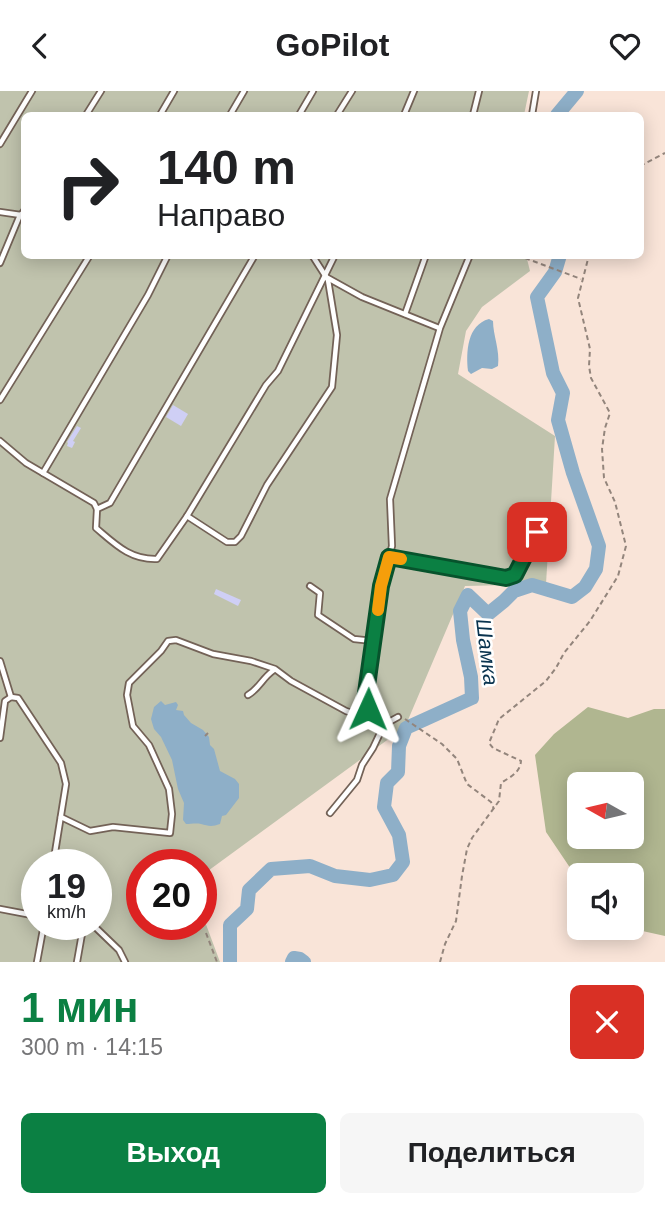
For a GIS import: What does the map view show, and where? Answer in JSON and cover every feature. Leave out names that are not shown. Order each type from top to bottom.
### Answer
[{"type":"lane","points":[[0,144],[32,91]]},
{"type":"lane","points":[[88,112],[101,91]]},
{"type":"lane","points":[[162,112],[174,91]]},
{"type":"lane","points":[[232,112],[244,91]]},
{"type":"lane","points":[[301,112],[313,91]]},
{"type":"lane","points":[[339,112],[352,91]]},
{"type":"lane","points":[[405,112],[414,91]]},
{"type":"lane","points":[[474,112],[479,91]]},
{"type":"lane","points":[[532,112],[536,91]]},
{"type":"lane","points":[[0,212],[21,213]]},
{"type":"lane","points":[[0,263],[21,215]]},
{"type":"lane","points":[[0,400],[88,259]]},
{"type":"lane","points":[[43,473],[148,295],[166,259]]},
{"type":"lane","points":[[97,509],[110,503],[253,259]]},
{"type":"lane","points":[[187,516],[227,543],[235,542],[241,536],[267,485],[332,387],[337,335],[328,280],[315,259]]},
{"type":"lane","points":[[0,441],[26,463],[94,503],[97,509],[96,528],[118,547],[143,560],[157,559],[187,516],[266,385],[278,371],[333,259]]},
{"type":"lane","points":[[405,314],[425,259]]},
{"type":"lane","points":[[373,712],[368,709],[365,700],[381,586],[392,546],[390,499],[440,328],[468,259]]},
{"type":"lane","points":[[326,277],[362,297],[440,328]]},
{"type":"lane","points":[[389,557],[506,578],[515,575],[537,532]]},
{"type":"lane","points":[[310,586],[320,593],[318,615],[354,639],[373,641]]},
{"type":"lane","points":[[61,817],[90,831],[113,827],[170,833],[172,814],[169,789],[149,745],[133,726],[127,695],[129,683],[168,641],[176,640],[213,654],[251,661],[275,669],[291,681],[346,711],[373,712]]},
{"type":"lane","points":[[0,661],[12,697]]},
{"type":"lane","points":[[248,695],[256,691],[266,675],[275,669]]},
{"type":"lane","points":[[0,738],[5,701],[12,697],[18,698],[61,763],[66,784],[56,849]]},
{"type":"lane","points":[[330,813],[357,781],[362,765],[381,731],[398,717]]},
{"type":"lane","points":[[0,909],[21,913]]},
{"type":"lane","points":[[77,962],[83,928],[92,924],[119,950],[125,962]]},
{"type":"lane","points":[[37,962],[41,940]]},
{"type":"path","points":[[644,164],[665,153]]},
{"type":"path","points":[[528,259],[582,279]]},
{"type":"path","points":[[440,962],[456,921],[467,849],[499,801],[501,783],[520,768],[521,761],[493,748],[489,743],[499,719],[546,681],[556,668],[618,576],[626,546],[615,502],[604,478],[602,449],[610,413],[592,378],[589,366],[590,349],[578,298],[588,259]]},
{"type":"path","points":[[373,712],[407,719],[442,744],[457,759],[467,783],[491,802],[494,809]]},
{"type":"path","points":[[205,736],[208,733]]},
{"type":"path","points":[[208,940],[216,962]]},
{"type":"green space","points":[[0,91],[529,91],[525,112],[21,112],[21,259],[527,259],[530,271],[482,307],[466,331],[458,374],[555,436],[546,584],[465,586],[405,727],[217,864],[217,849],[126,849],[126,940],[212,940],[220,962],[0,962]]},
{"type":"green space","points":[[588,707],[628,718],[654,709],[665,709],[665,936],[644,931],[644,863],[567,863],[546,832],[535,755],[554,734]]},
{"type":"water","points":[[489,319],[493,321],[498,366],[492,369],[482,368],[471,374],[467,364],[472,333],[482,322]]},
{"type":"water","points":[[161,701],[165,705],[176,702],[176,710],[183,711],[191,723],[203,730],[214,749],[220,771],[239,784],[239,798],[226,815],[222,816],[220,824],[186,824],[183,820],[184,803],[172,760],[151,719],[154,707]]},
{"type":"building","points":[[173,405],[188,414],[181,426],[166,417]]},
{"type":"building","points":[[77,426],[81,428],[72,448],[67,446],[67,442]]},
{"type":"building","points":[[216,589],[241,600],[238,606],[214,594]]},
{"type":"waterway","name":"Шамка","points":[[560,112],[577,91]]},
{"type":"waterway","name":"Шамка","points":[[230,962],[230,925],[247,909],[249,890],[271,869],[310,866],[335,876],[370,880],[393,875],[403,862],[399,835],[384,807],[387,783],[398,772],[399,746],[406,728],[472,698],[460,611],[468,595],[488,614],[514,591],[532,585],[572,597],[585,587],[596,569],[599,546],[573,473],[558,420],[563,393],[553,373],[537,297],[555,272],[559,259]]},
{"type":"waterway","name":"Шамка","points":[[292,962],[294,958],[304,962]]},
{"type":"slow traffic","points":[[378,610],[389,557],[401,559]]},
{"type":"route","points":[[368,709],[365,700],[381,586],[389,557],[506,578],[515,575],[537,532]]}]
